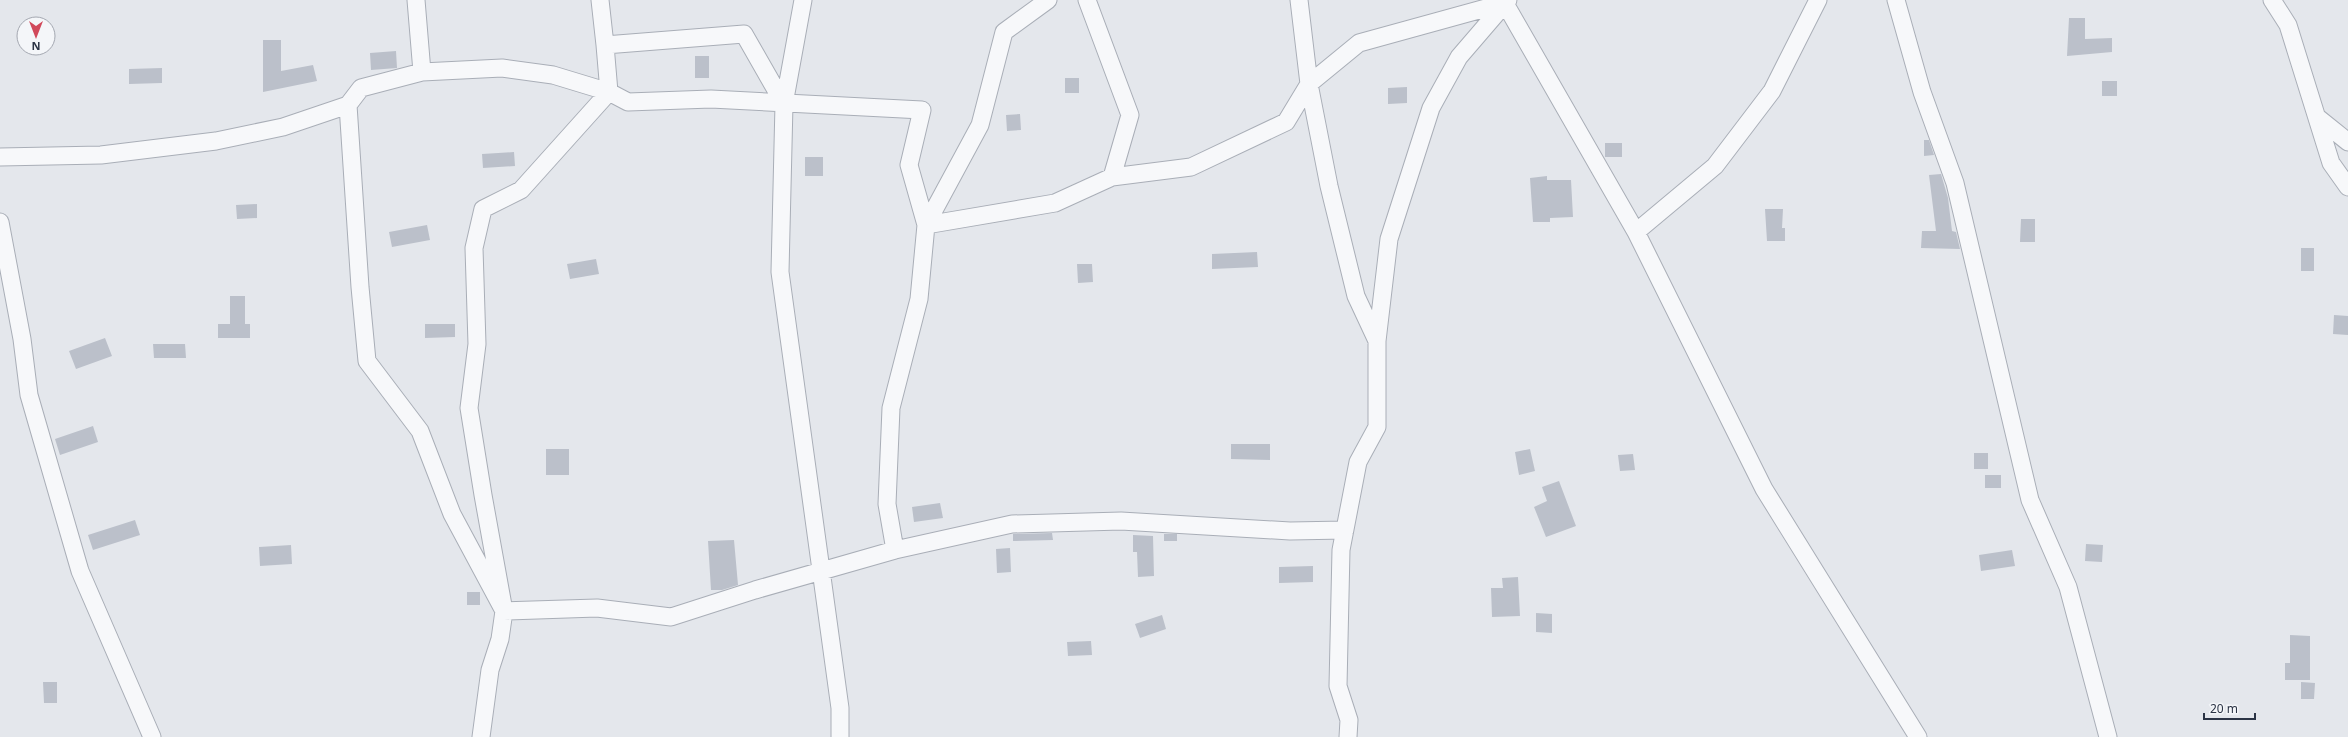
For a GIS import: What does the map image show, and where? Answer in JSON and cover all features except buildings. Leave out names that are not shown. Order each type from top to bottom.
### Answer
[{"type":"street","points":[[416,0],[422,72]]},
{"type":"street","points":[[481,737],[490,670],[500,639],[504,611],[469,408],[477,344],[474,248],[483,209],[521,190],[610,92],[600,0]]},
{"type":"street","points":[[803,0],[784,104],[780,272],[840,708],[840,737]]},
{"type":"street","points":[[926,225],[980,125],[1004,32],[1048,0]]},
{"type":"street","points":[[1087,0],[1130,115],[1112,177]]},
{"type":"street","points":[[1300,0],[1309,84],[1329,186],[1356,296],[1377,341]]},
{"type":"street","points":[[1636,232],[1715,166],[1772,91],[1809,14],[1818,0]]},
{"type":"street","points":[[1896,0],[1922,92],[1955,183],[2030,500],[2068,587],[2108,737]]},
{"type":"street","points":[[2272,0],[2288,24],[2332,163],[2348,187]]},
{"type":"street","points":[[926,225],[1055,203],[1112,177],[1191,167],[1286,122],[1309,84],[1359,43],[1505,1]]},
{"type":"street","points":[[1505,1],[1636,232],[1764,489],[1918,737]]},
{"type":"street","points":[[1348,737],[1350,720],[1338,686],[1341,550],[1358,462],[1377,427],[1377,341],[1389,239],[1431,108],[1459,57],[1505,1]]},
{"type":"street","points":[[605,45],[744,34],[784,104]]},
{"type":"street","points":[[0,156],[101,155],[216,141],[283,127],[348,105],[361,88],[422,72],[502,68],[553,75],[610,92],[628,102],[712,100],[922,110],[909,165],[926,225],[918,299],[891,408],[887,504],[895,550]]},
{"type":"street","points":[[348,105],[360,287],[367,361],[420,431],[452,514],[504,611]]},
{"type":"street","points":[[2317,117],[2348,142]]},
{"type":"street","points":[[0,222],[22,339],[29,395],[80,571],[152,737]]},
{"type":"street","points":[[504,611],[597,608],[671,617],[895,550],[1012,524],[1121,521],[1290,531],[1345,530]]}]
